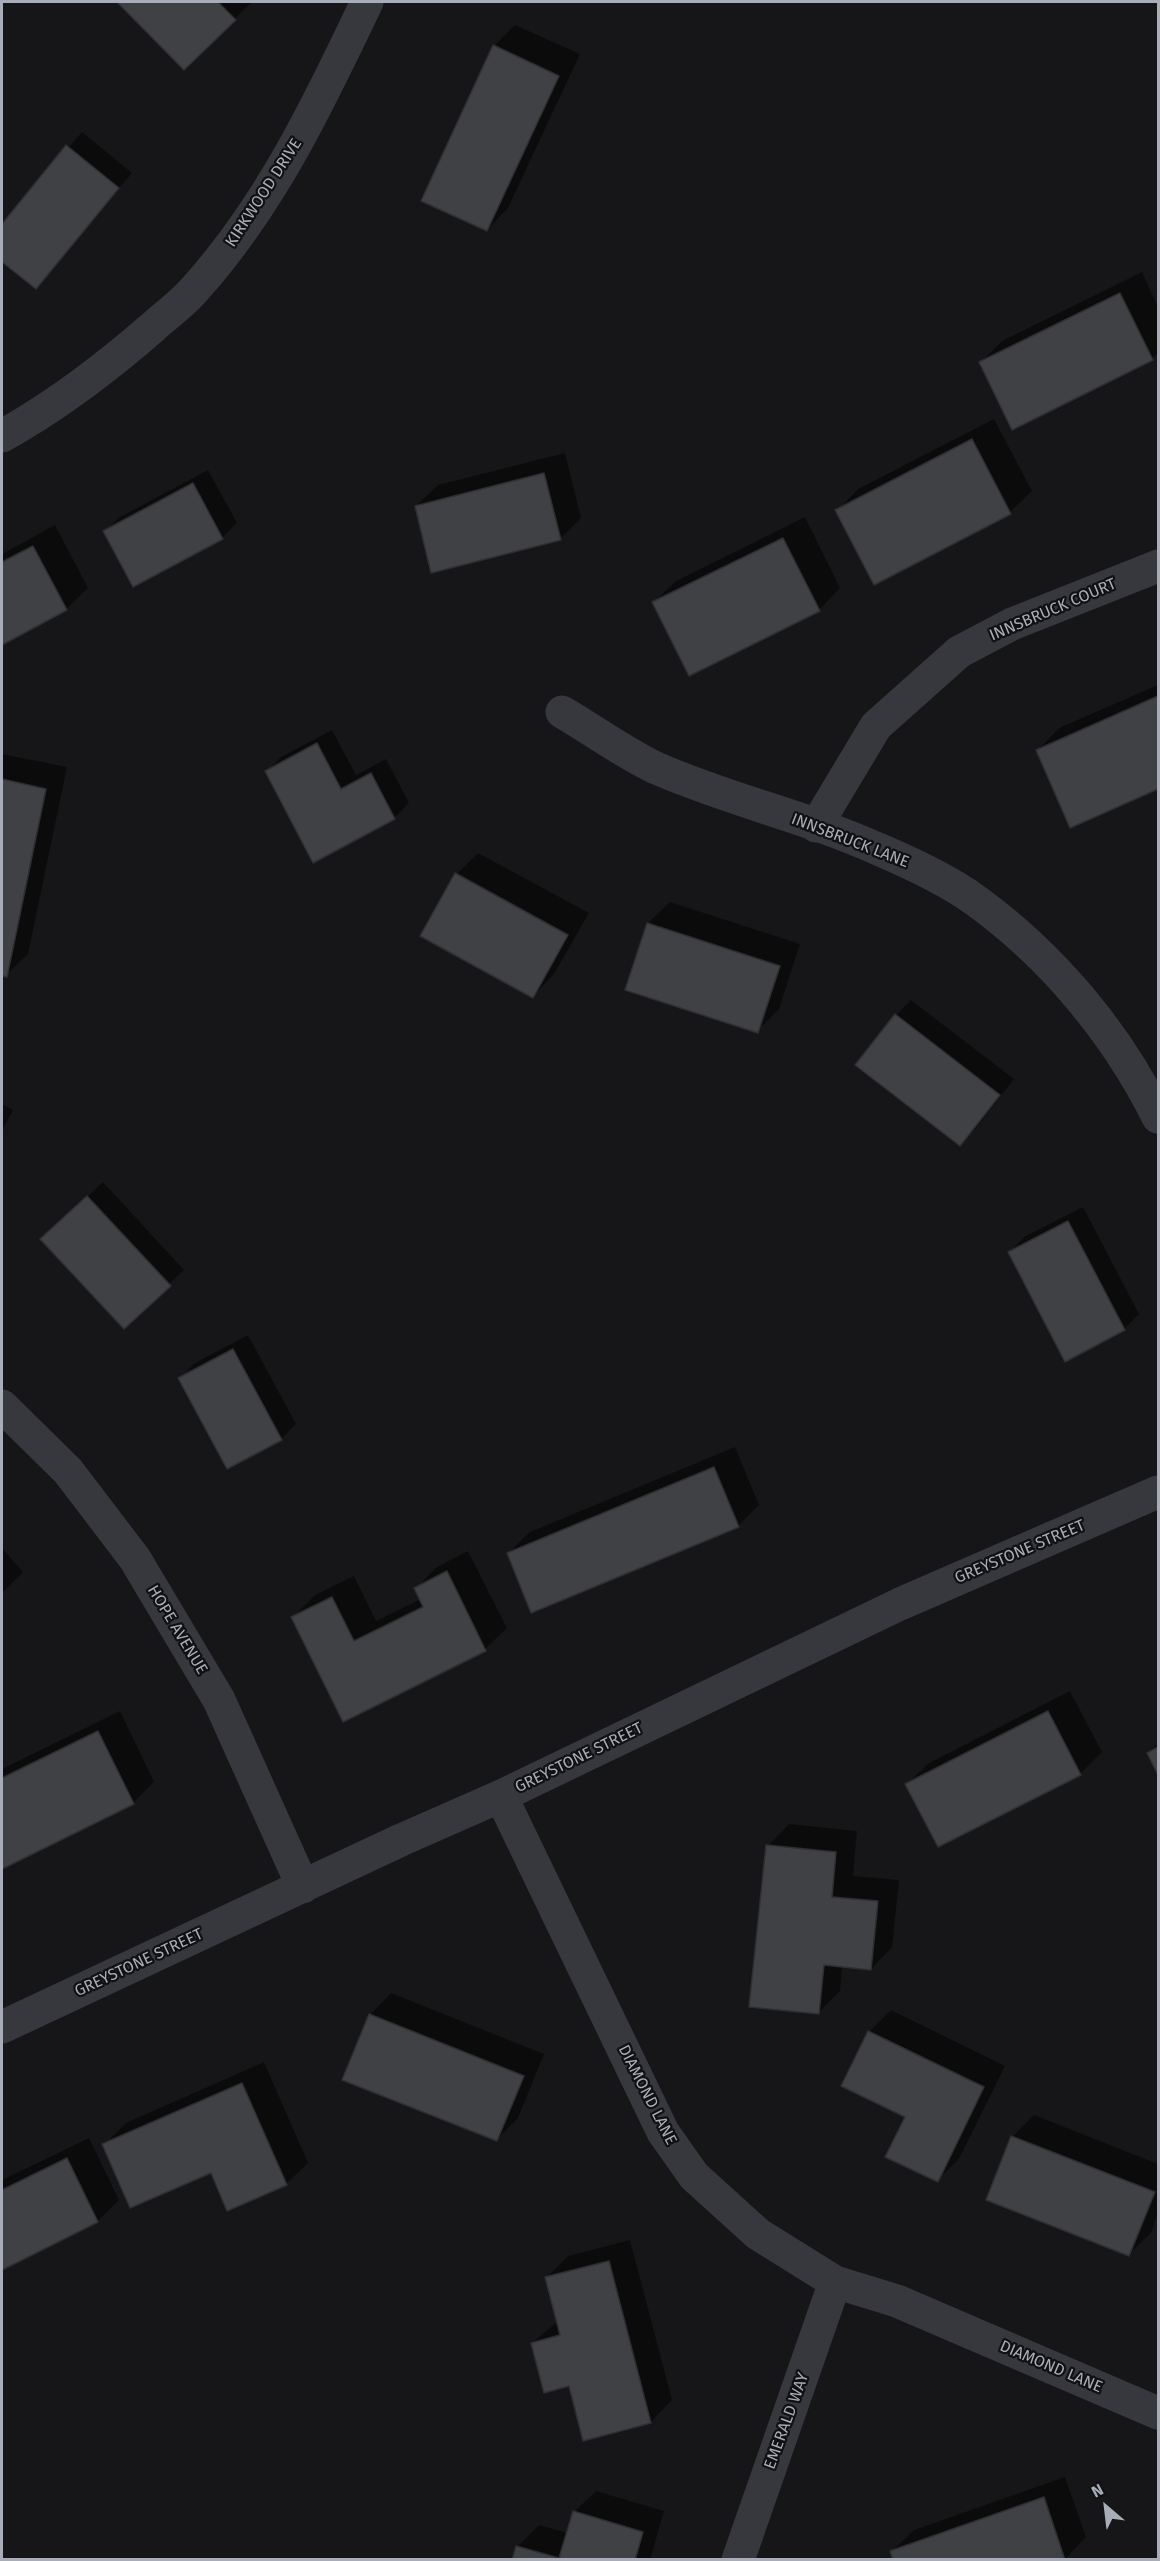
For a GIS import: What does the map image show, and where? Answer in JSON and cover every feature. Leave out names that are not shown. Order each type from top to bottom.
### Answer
[{"type":"street","name":"KIRKWOOD DRIVE","points":[[2,436],[110,364],[192,292],[228,249],[260,204],[316,110],[367,2]]},
{"type":"street","name":"INNSBRUCK COURT","points":[[816,826],[876,726],[959,652],[1012,624],[1158,566]]},
{"type":"street","name":"INNSBRUCK LANE","points":[[562,712],[653,766],[720,794],[877,848],[927,872],[973,898],[1017,933],[1094,1015],[1124,1059],[1158,1117]]},
{"type":"street","name":"HOPE AVENUE","points":[[2,1406],[68,1471],[135,1559],[219,1700],[303,1887]]},
{"type":"street","name":"GREYSTONE STREET","points":[[2,2027],[401,1840],[501,1796],[900,1604],[1158,1492]]},
{"type":"street","name":"DIAMOND LANE","points":[[501,1796],[663,2132],[694,2176],[758,2234],[835,2282],[897,2301],[1158,2413]]},
{"type":"street","name":"EMERALD WAY","points":[[738,2559],[835,2282]]},
{"type":"building","points":[[117,2],[218,2],[236,20],[184,70]]},
{"type":"building","points":[[493,45],[559,76],[487,231],[421,201]]},
{"type":"building","points":[[66,145],[119,188],[36,289],[2,262],[2,224]]},
{"type":"building","points":[[1120,293],[1153,360],[1012,430],[979,362]]},
{"type":"building","points":[[972,439],[1011,514],[874,585],[835,510]]},
{"type":"building","points":[[544,473],[561,540],[431,573],[415,506]]},
{"type":"building","points":[[193,483],[223,539],[133,587],[103,531]]},
{"type":"building","points":[[783,538],[820,611],[689,676],[652,602]]},
{"type":"building","points":[[33,546],[67,610],[2,645],[2,562]]},
{"type":"building","points":[[1158,696],[1158,789],[1070,828],[1036,750]]},
{"type":"building","points":[[317,743],[341,789],[371,773],[395,819],[313,863],[265,771]]},
{"type":"building","points":[[2,779],[46,789],[7,977],[2,976]]},
{"type":"building","points":[[455,873],[568,935],[533,998],[420,936]]},
{"type":"building","points":[[647,923],[780,966],[758,1033],[625,990]]},
{"type":"building","points":[[895,1014],[1000,1095],[960,1146],[855,1065]]},
{"type":"building","points":[[87,1196],[171,1286],[124,1329],[40,1239]]},
{"type":"building","points":[[1068,1221],[1125,1330],[1065,1362],[1008,1252]]},
{"type":"building","points":[[233,1349],[282,1440],[227,1469],[178,1378]]},
{"type":"building","points":[[714,1467],[739,1527],[531,1613],[507,1553]]},
{"type":"building","points":[[447,1571],[486,1651],[343,1722],[291,1617],[332,1597],[354,1641],[423,1607],[414,1588]]},
{"type":"building","points":[[1048,1711],[1081,1775],[938,1847],[905,1784]]},
{"type":"building","points":[[98,1731],[134,1804],[2,1869],[2,1778]]},
{"type":"building","points":[[1158,1747],[1158,1775],[1147,1753]]},
{"type":"building","points":[[766,1845],[836,1852],[832,1897],[878,1901],[871,1970],[824,1965],[819,2014],[749,2007]]},
{"type":"building","points":[[369,2014],[524,2076],[497,2141],[342,2080]]},
{"type":"building","points":[[868,2031],[984,2087],[938,2182],[885,2157],[905,2117],[841,2086]]},
{"type":"building","points":[[242,2083],[287,2185],[227,2211],[211,2173],[130,2208],[102,2144]]},
{"type":"building","points":[[1011,2136],[1155,2192],[1129,2256],[986,2200]]},
{"type":"building","points":[[67,2158],[98,2222],[2,2270],[2,2190]]},
{"type":"building","points":[[609,2261],[651,2423],[583,2441],[569,2386],[544,2393],[531,2343],[560,2335],[545,2277]]},
{"type":"building","points":[[1044,2497],[1065,2560],[893,2560],[890,2551]]},
{"type":"building","points":[[573,2511],[643,2532],[635,2560],[512,2560],[516,2546],[559,2558]]}]
